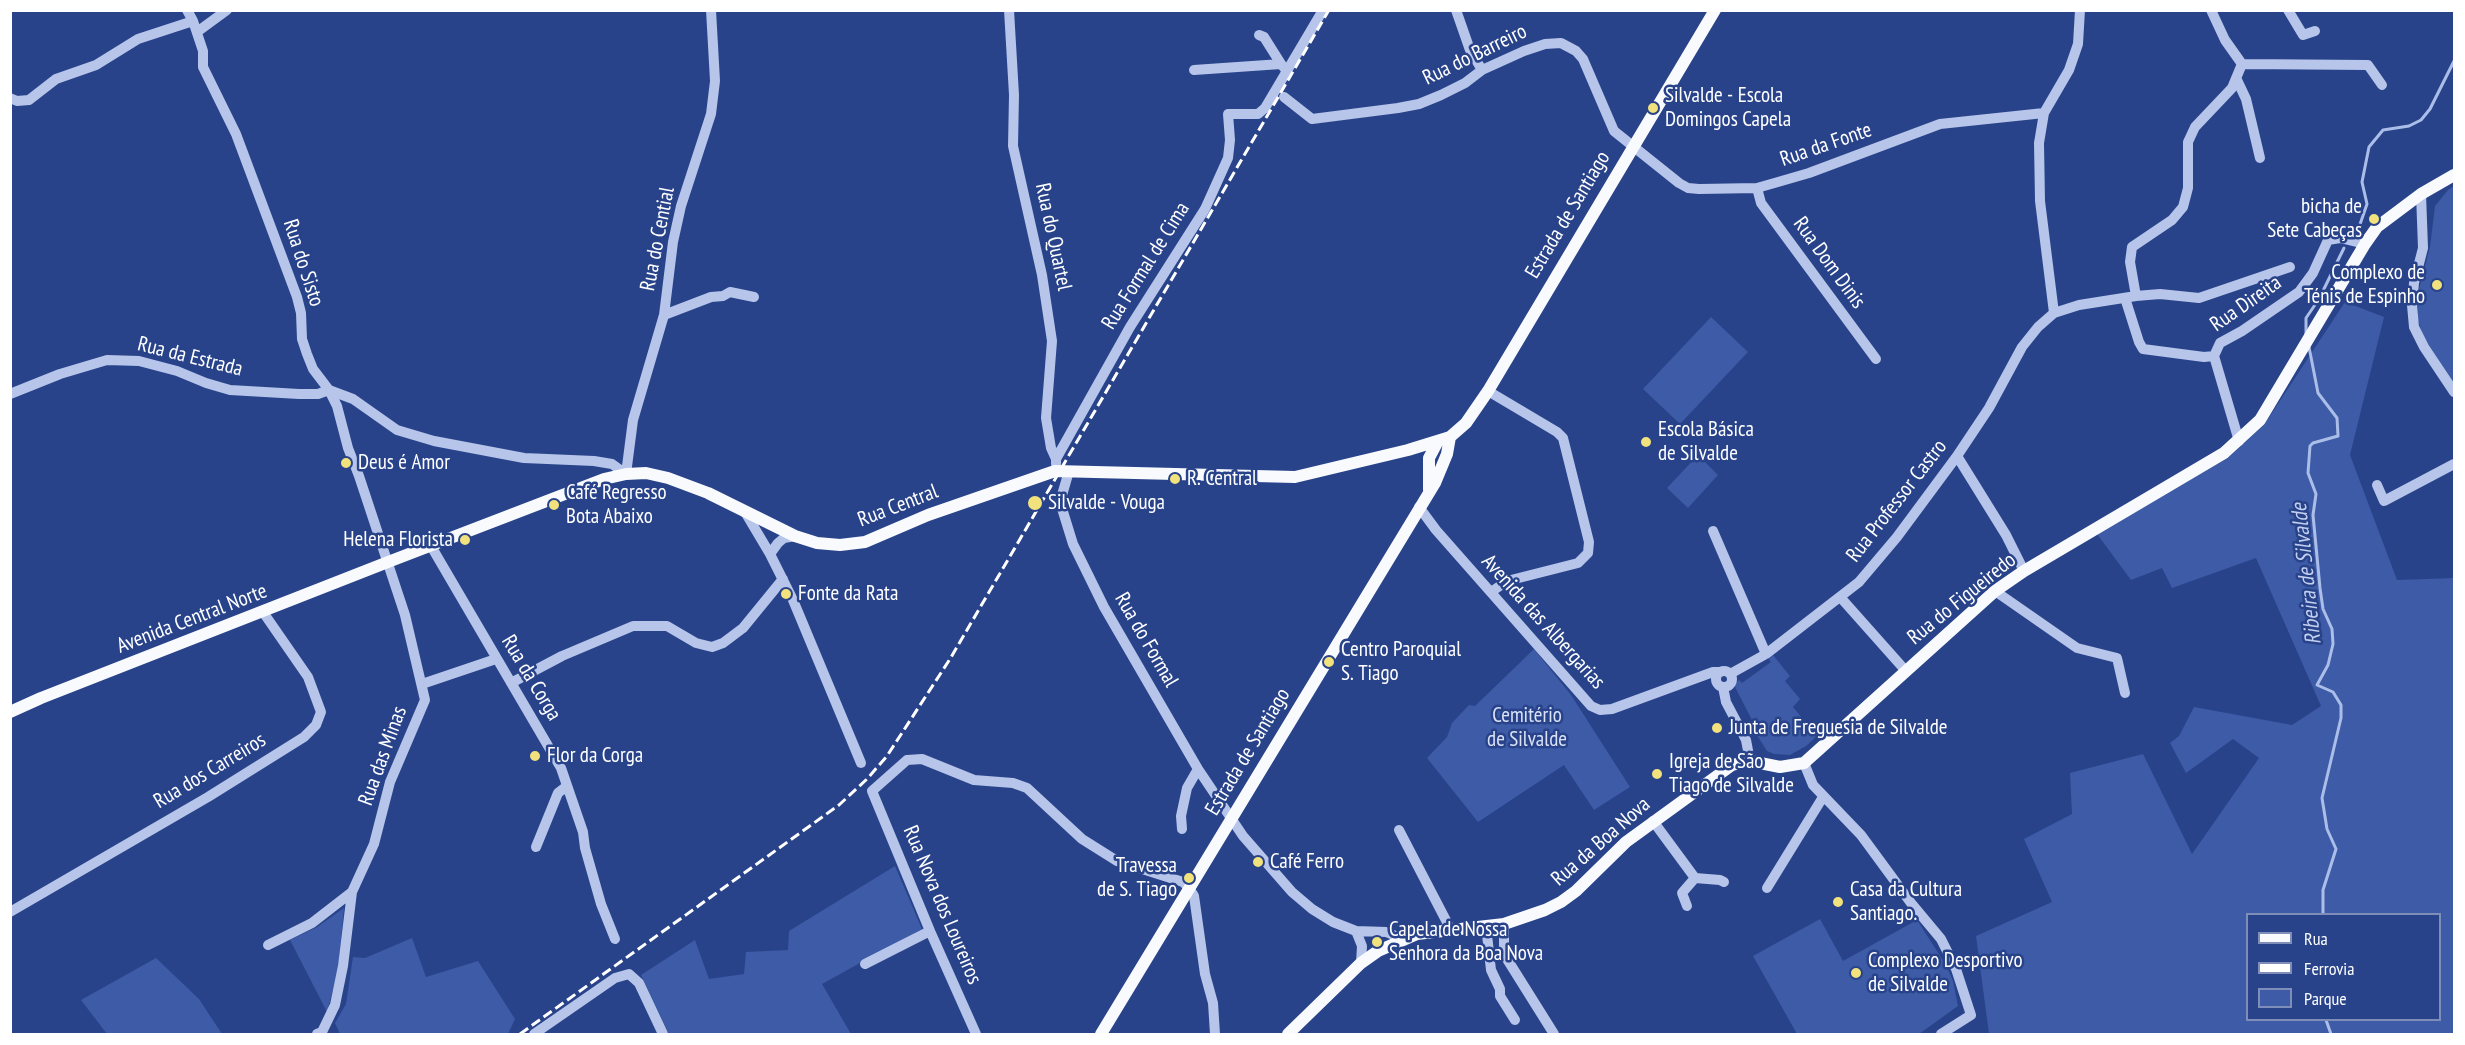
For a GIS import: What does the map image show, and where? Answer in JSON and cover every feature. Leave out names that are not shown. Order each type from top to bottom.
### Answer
[{"type":"main road","name":"Estrada de Santiago","points":[[1101,1035],[1441,469],[1430,446],[1466,423],[1488,391],[1715,10]]},
{"type":"main road","name":"Rua do Figueiredo","points":[[1804,763],[1995,591],[2215,459],[2239,441],[2260,420],[2377,227],[2421,194],[2454,175]]},
{"type":"main road","name":"Rua Central","points":[[387,562],[604,479],[626,474],[646,473],[669,478],[708,493],[795,536],[817,543],[840,545],[865,542],[1056,465],[1069,471],[1295,477],[1430,446]]},
{"type":"main road","points":[[1429,490],[1430,446]]},
{"type":"main road","points":[[1430,446],[1441,469]]},
{"type":"main road","name":"Avenida Central Norte","points":[[10,712],[387,562]]},
{"type":"main road","points":[[1750,760],[1780,767],[1804,763]]},
{"type":"main road","name":"Rua da Boa Nova","points":[[1288,1035],[1361,963],[1378,951],[1417,934],[1504,924],[1561,902],[1626,842],[1653,821],[1731,765],[1750,760]]},
{"type":"street","name":"Rua do Sisto","points":[[187,10],[203,51],[203,67],[236,134],[297,297],[302,313],[302,339],[307,354],[313,369],[329,390],[337,406],[348,448],[387,562]]},
{"type":"street","points":[[197,32],[227,10]]},
{"type":"street","name":"Rua do Cential","points":[[626,474],[633,420],[664,315],[677,224],[711,114],[714,97],[714,57],[711,10]]},
{"type":"street","name":"Rua do Quartel","points":[[1009,10],[1014,95],[1013,146],[1042,275],[1052,341],[1046,418],[1056,465]]},
{"type":"street","points":[[1284,68],[1323,10]]},
{"type":"street","points":[[1456,10],[1470,50],[1482,70]]},
{"type":"street","points":[[2080,10],[2078,44],[2069,70],[2044,113],[2039,143],[2040,201],[2054,314],[2079,305],[2130,297],[2160,294],[2199,298],[2290,267]]},
{"type":"street","points":[[2211,10],[2225,40],[2242,64]]},
{"type":"street","points":[[2288,10],[2303,35],[2315,31]]},
{"type":"street","points":[[10,98],[17,101],[28,100],[56,80],[84,71],[138,39],[193,21]]},
{"type":"street","points":[[1260,34],[1284,68]]},
{"type":"street","name":"Rua do Barreiro","points":[[1284,97],[1312,119],[1419,104],[1465,83],[1482,70],[1545,44],[1561,43],[1576,51],[1590,71],[1596,91],[1614,131],[1632,146]]},
{"type":"street","points":[[2130,297],[2132,247],[2172,220],[2183,207],[2188,188],[2188,142],[2195,127],[2237,80],[2242,64]]},
{"type":"street","points":[[2242,64],[2368,65],[2382,86]]},
{"type":"street","points":[[1194,70],[1284,68]]},
{"type":"street","name":"Rua Formal de Cima","points":[[1056,465],[1130,327],[1205,209],[1228,158],[1230,140],[1228,114],[1258,114],[1265,108],[1284,68]]},
{"type":"street","points":[[2237,80],[2246,99],[2260,158]]},
{"type":"street","name":"Rua da Fonte","points":[[1632,146],[1663,172],[1688,188],[1756,188],[1809,173],[1940,124],[2044,113]]},
{"type":"street","name":"Rua Dom Dinis","points":[[1756,188],[1761,203],[1876,359]]},
{"type":"street","points":[[2421,194],[2423,248],[2414,283],[2412,305],[2414,327],[2424,347],[2454,392]]},
{"type":"street","name":"Rua Direita","points":[[2130,297],[2139,342],[2143,348],[2204,357],[2214,356],[2215,349],[2220,343],[2242,331],[2299,292],[2313,273],[2328,240],[2340,238],[2365,244]]},
{"type":"street","points":[[664,315],[730,292],[754,297]]},
{"type":"street","name":"Rua Professor Castro","points":[[1723,679],[1766,654],[1859,582],[1957,456],[1989,408],[2022,347],[2038,327],[2054,314]]},
{"type":"street","points":[[2214,356],[2239,441]]},
{"type":"street","name":"Rua da Estrada","points":[[10,394],[60,374],[107,360],[148,364],[177,371],[230,390],[299,394],[318,394],[329,390]]},
{"type":"street","points":[[329,390],[353,399],[397,430],[434,441],[524,458],[603,462],[612,464],[626,474]]},
{"type":"street","points":[[1488,391],[1557,432],[1563,438],[1589,542],[1588,553],[1578,563],[1508,581],[1491,592]]},
{"type":"street","points":[[1957,456],[2006,535],[2025,571]]},
{"type":"street","points":[[2377,485],[2384,501],[2454,464]]},
{"type":"street","name":"Rua do Formal","points":[[1069,471],[1060,501],[1073,544],[1104,607],[1198,769],[1255,851],[1299,897],[1333,922],[1356,931]]},
{"type":"street","name":"Avenida das Albergarias","points":[[1419,507],[1591,706],[1600,710],[1612,709],[1695,680],[1723,679]]},
{"type":"street","points":[[745,513],[783,579],[825,673],[861,763]]},
{"type":"street","points":[[1713,531],[1766,654]]},
{"type":"street","points":[[770,554],[784,538],[795,536]]},
{"type":"street","name":"Rua da Corga","points":[[431,546],[561,768],[583,832],[585,848],[601,904],[615,939]]},
{"type":"street","name":"Rua das Minas","points":[[317,1035],[322,1032],[335,1005],[343,966],[352,892],[374,844],[390,782],[425,700],[405,615],[387,562]]},
{"type":"street","points":[[511,684],[562,656],[633,626],[667,626],[696,643],[712,647],[723,643],[743,628],[783,579]]},
{"type":"street","points":[[1995,591],[2077,648],[2117,658],[2126,693]]},
{"type":"street","points":[[1840,598],[1905,670]]},
{"type":"street","name":"Rua dos Carreiros","points":[[10,912],[208,796],[304,737],[316,725],[321,712],[308,677],[263,612]]},
{"type":"street","points":[[422,684],[496,658]]},
{"type":"street","points":[[1723,679],[1726,702],[1746,740],[1750,760]]},
{"type":"street","name":"Rua Nova dos Loureiros","points":[[976,1035],[872,791],[900,765],[915,758],[974,780],[1013,783],[1027,788],[1082,839],[1118,861],[1183,882],[1189,888]]},
{"type":"street","points":[[1804,763],[1813,785],[1823,798],[1861,835],[1911,903],[1941,939],[1952,961],[1971,1015],[1941,1035]]},
{"type":"street","points":[[1182,829],[1181,816],[1186,788],[1198,769]]},
{"type":"street","points":[[536,847],[558,794],[567,786]]},
{"type":"street","points":[[1767,888],[1823,798]]},
{"type":"street","points":[[1653,821],[1695,878],[1724,882]]},
{"type":"street","points":[[1399,830],[1450,930]]},
{"type":"street","points":[[1687,906],[1682,893],[1695,878]]},
{"type":"street","points":[[1189,888],[1194,896],[1205,974],[1213,1003],[1215,1035]]},
{"type":"street","name":"Rua das Minas","points":[[268,945],[312,923],[352,892]]},
{"type":"street","points":[[1504,924],[1504,950],[1507,959],[1554,1035]]},
{"type":"street","points":[[1486,926],[1491,970],[1500,989],[1500,996],[1515,1020]]},
{"type":"street","points":[[865,964],[930,931]]},
{"type":"street","points":[[1361,963],[1362,946],[1356,931],[1386,932],[1403,939]]},
{"type":"street","points":[[534,1035],[615,978],[628,974],[639,983],[663,1035]]},
{"type":"green space","name":"Complexo de Ténis de Espinho","points":[[2454,186],[2454,386],[2422,334],[2418,319],[2417,297],[2430,247],[2435,206]]},
{"type":"green space","points":[[2345,302],[2384,317],[2350,455],[2397,580],[2454,578],[2454,1034],[1989,1034],[1976,936],[2052,902],[2024,839],[2072,814],[2070,773],[2143,754],[2192,854],[2259,758],[2233,739],[2186,773],[2170,743],[2179,736],[2194,707],[2292,725],[2321,706],[2256,558],[2172,588],[2162,568],[2131,580],[2097,534],[2228,458],[2264,425]]},
{"type":"green space","points":[[1711,317],[1748,352],[1680,424],[1643,389]]},
{"type":"green space","points":[[1698,455],[1718,475],[1688,508],[1667,488]]},
{"type":"green space","name":"Cemitério de Silvalde","points":[[1534,649],[1571,695],[1630,787],[1594,810],[1564,765],[1478,822],[1427,758],[1447,737],[1452,723],[1469,705],[1475,706]]},
{"type":"green space","points":[[1773,655],[1790,676],[1785,681],[1800,699],[1793,707],[1817,736],[1806,746],[1790,755],[1767,751],[1753,729],[1755,726],[1734,685],[1739,680],[1742,683],[1771,662],[1769,659]]},
{"type":"green space","points":[[895,866],[922,929],[822,984],[851,1034],[669,1034],[641,975],[695,940],[709,979],[744,974],[746,952],[788,950],[789,931]]},
{"type":"green space","points":[[344,908],[338,971],[327,1012],[290,940],[317,927]]},
{"type":"green space","name":"Complexo Desportivo de Silvalde","points":[[1820,919],[1843,961],[1917,920],[1946,965],[1953,981],[1958,1006],[1919,1034],[1797,1034],[1753,956]]},
{"type":"green space","points":[[412,938],[426,977],[478,961],[515,1019],[508,1034],[340,1034],[335,1023],[346,1004],[353,957],[365,958]]},
{"type":"green space","points":[[156,958],[199,999],[222,1034],[107,1034],[81,1000]]},
{"type":"waterway","name":"Ribeira de Silvalde","points":[[2350,237],[2357,233],[2367,204],[2362,182],[2369,147],[2383,130],[2409,126],[2421,120],[2430,109],[2454,61]]},
{"type":"waterway","name":"Ribeira de Silvalde","points":[[2306,334],[2306,318],[2319,299],[2344,248]]},
{"type":"waterway","name":"Ribeira de Silvalde","points":[[2309,347],[2318,393],[2337,418],[2338,436],[2313,443],[2310,446],[2308,473],[2316,494],[2313,515],[2320,588],[2323,609],[2332,629],[2333,644],[2328,665],[2317,685],[2333,692],[2341,705],[2341,718],[2322,798],[2327,829],[2336,849],[2323,890],[2323,913]]},
{"type":"waterway","name":"Ribeira de Silvalde","points":[[2326,1021],[2331,1034]]},
{"type":"railway","points":[[520,1034],[839,805],[867,779],[887,756],[950,659],[1329,10]]},
{"type":"place","name":"Silvalde - Escola Domingos Capela","points":[[1653,108]]},
{"type":"place","name":"bicha de Sete Cabeças","points":[[2374,219]]},
{"type":"place","name":"Complexo de Ténis de Espinho","points":[[2437,285]]},
{"type":"place","name":"Escola Básica de Silvalde","points":[[1646,442]]},
{"type":"place","name":"Deus é Amor","points":[[346,463]]},
{"type":"place","name":"R. Central","points":[[1175,479]]},
{"type":"place","name":"Silvalde - Vouga","points":[[1035,503]]},
{"type":"place","name":"Café Regresso Bota Abaixo","points":[[554,505]]},
{"type":"place","name":"Helena Florista","points":[[465,540]]},
{"type":"place","name":"Fonte da Rata","points":[[786,594]]},
{"type":"place","name":"Centro Paroquial S. Tiago","points":[[1329,662]]},
{"type":"place","name":"Junta de Freguesia de Silvalde","points":[[1717,728]]},
{"type":"place","name":"Flor da Corga","points":[[535,756]]},
{"type":"place","name":"Igreja de São Tiago de Silvalde","points":[[1657,774]]},
{"type":"place","name":"Café Ferro","points":[[1258,862]]},
{"type":"place","name":"Travessa de S. Tiago","points":[[1189,878]]},
{"type":"place","name":"Casa da Cultura Santiago.","points":[[1838,902]]},
{"type":"place","name":"Capela de Nossa Senhora da Boa Nova","points":[[1377,942]]},
{"type":"place","name":"Complexo Desportivo de Silvalde","points":[[1856,973]]}]
